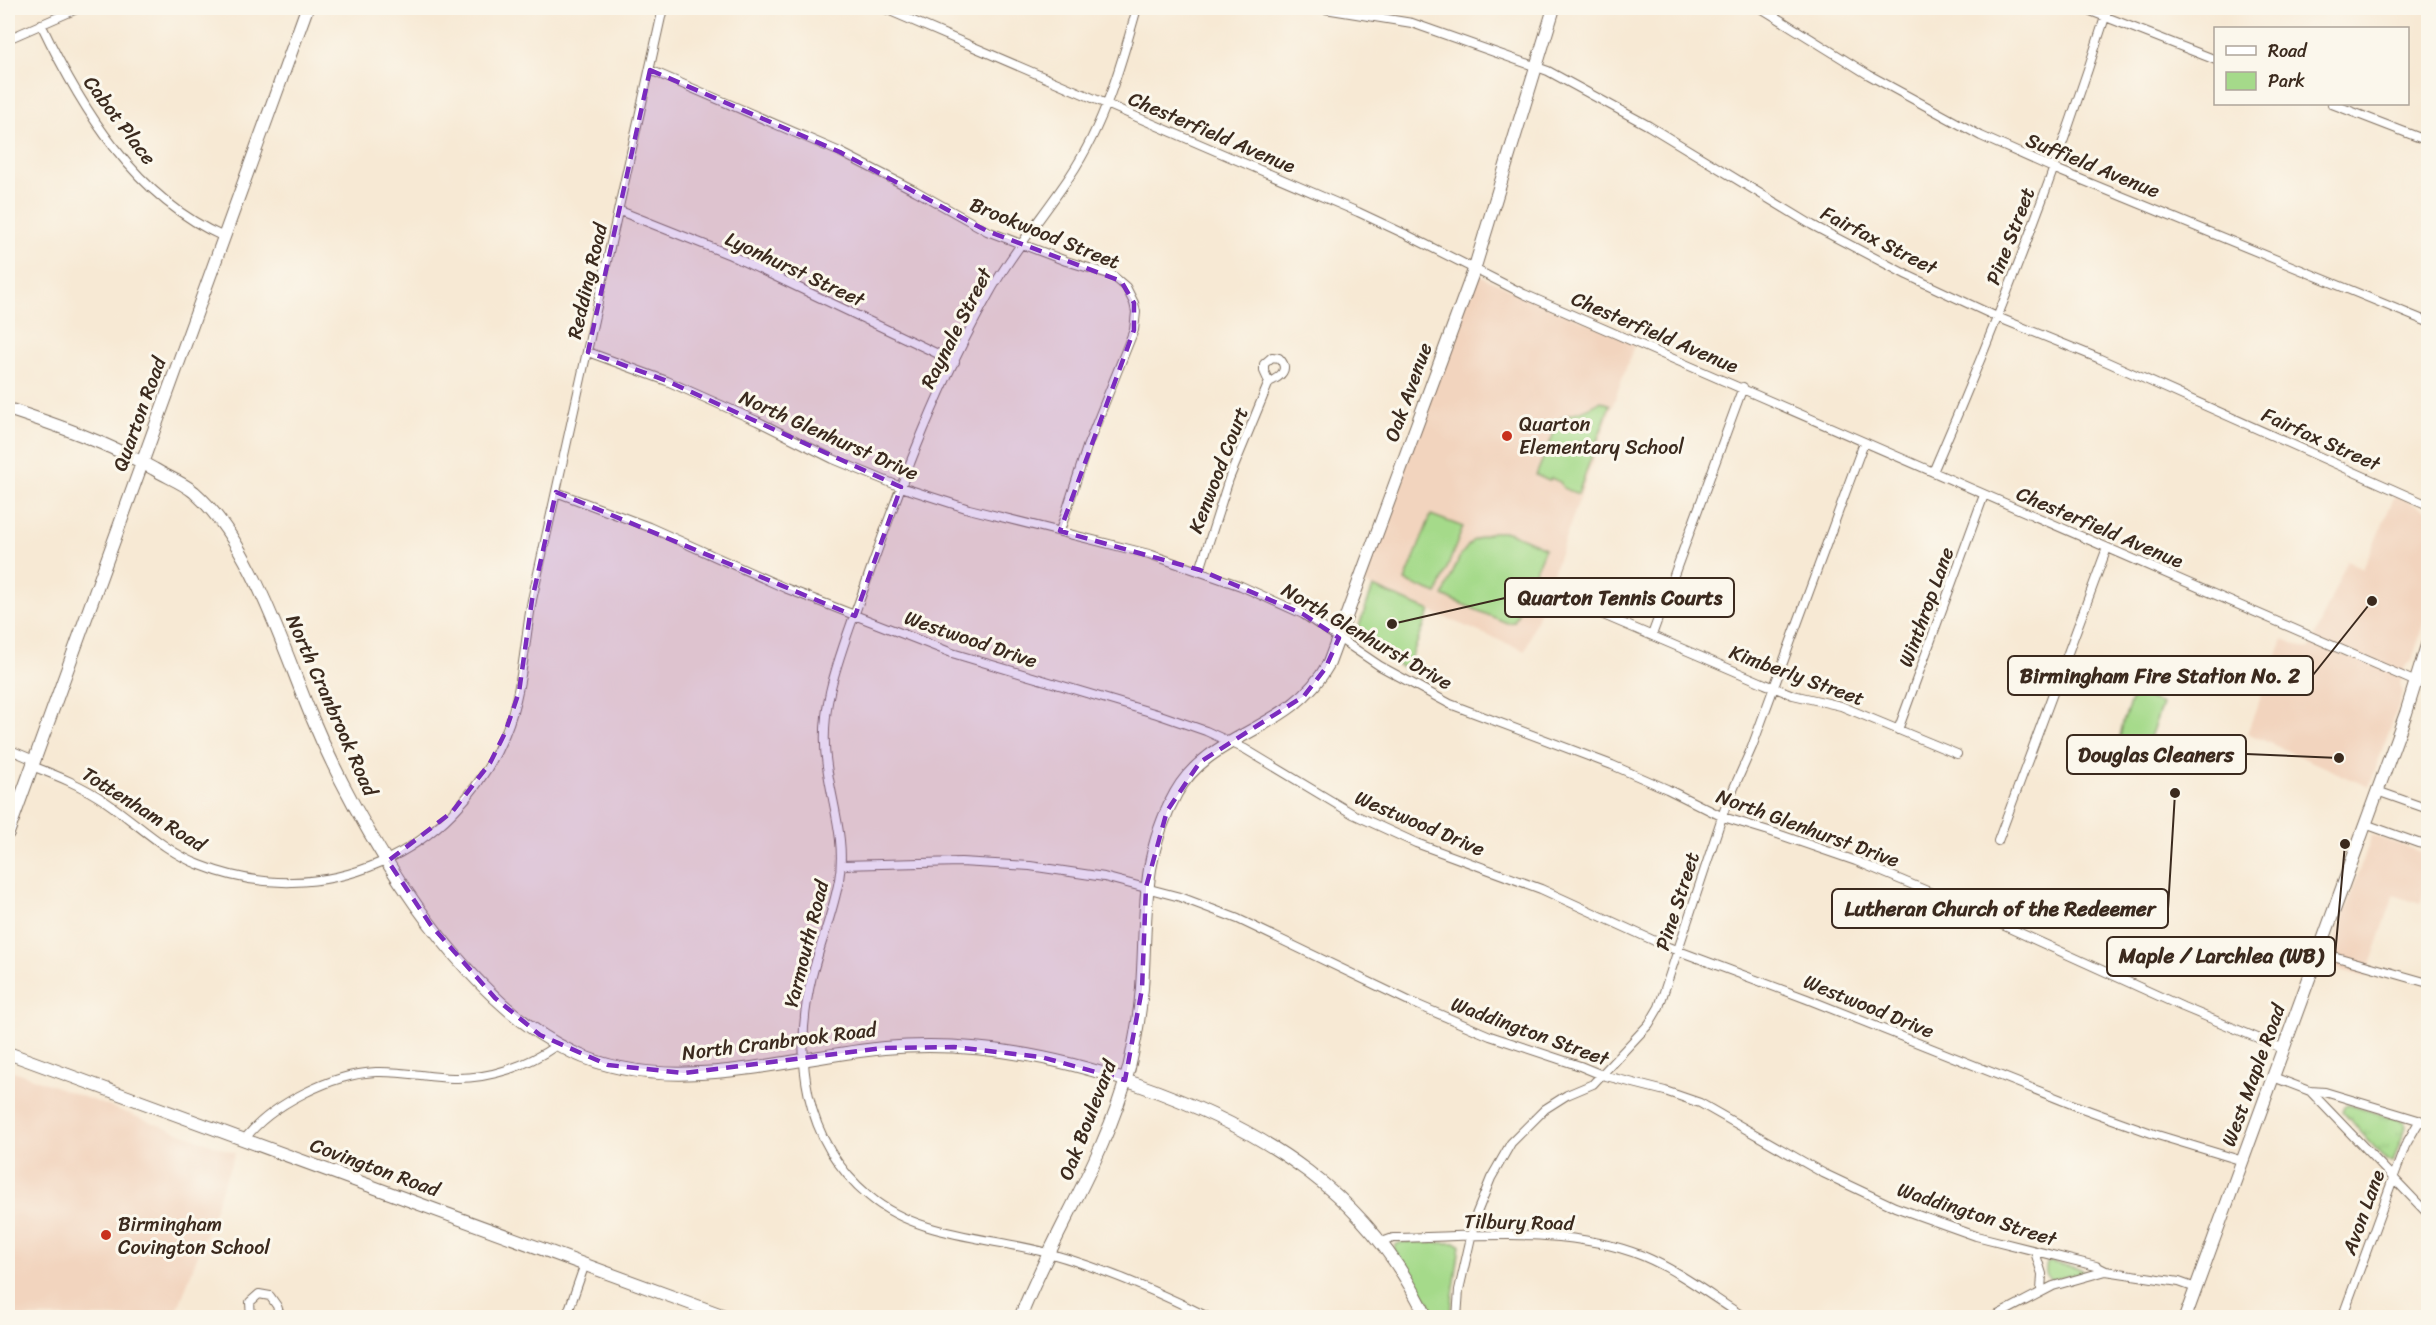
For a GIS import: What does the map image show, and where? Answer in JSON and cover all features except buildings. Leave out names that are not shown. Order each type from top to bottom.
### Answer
[{"type":"street","points":[[8,39],[79,8]]},
{"type":"street","name":"Quarton Road","points":[[8,833],[307,8]]},
{"type":"street","name":"Redding Road","points":[[540,562],[620,211],[663,8]]},
{"type":"street","name":"Chesterfield Avenue","points":[[883,8],[1368,217],[1431,246],[1524,294],[1743,387],[1984,495],[2416,682]]},
{"type":"street","name":"Raynale Street","points":[[834,679],[901,487],[955,362],[986,297],[1020,245],[1071,175],[1107,105],[1137,8]]},
{"type":"street","name":"Fairfax Street","points":[[1319,8],[1412,23],[1536,66],[1587,90],[1822,231],[1898,270],[1997,317],[2098,358],[2428,505]]},
{"type":"street","name":"Oak Avenue","points":[[1230,743],[1267,723],[1304,696],[1322,675],[1339,638],[1474,270],[1554,8]]},
{"type":"street","name":"Suffield Avenue","points":[[1761,8],[1815,43],[1927,108],[2054,168],[2428,322]]},
{"type":"street","points":[[2083,8],[2214,59]]},
{"type":"street","name":"Pine Street","points":[[1933,472],[1997,317],[2054,168],[2108,8]]},
{"type":"street","name":"Cabot Place","points":[[41,24],[78,96],[126,161],[145,181],[190,219],[224,237]]},
{"type":"street","name":"Brookwood Street","points":[[650,70],[840,152],[916,191],[962,218],[1020,245],[1101,270],[1117,278],[1130,294],[1136,312],[1134,330],[1087,447],[1060,531]]},
{"type":"street","points":[[2335,105],[2428,141]]},
{"type":"street","name":"Lyonhurst Street","points":[[620,211],[738,259],[955,362]]},
{"type":"street","name":"North Glenhurst Drive","points":[[588,352],[697,394],[833,459],[901,487],[969,509],[1118,545],[1200,570],[1303,614],[1430,695],[1612,765],[1667,789],[1722,817],[1856,861],[2192,1011],[2284,1049]]},
{"type":"street","name":"Kenwood Court","points":[[1200,570],[1226,488],[1269,382]]},
{"type":"street","points":[[1652,635],[1743,387]]},
{"type":"street","name":"North Cranbrook Road","points":[[8,409],[121,451],[194,492],[208,507],[232,541],[274,621],[332,764],[388,861],[430,924],[470,973],[520,1020],[556,1045],[608,1065],[662,1073],[719,1071],[897,1047],[973,1048],[1007,1051],[1060,1061],[1125,1080],[1193,1105],[1244,1129],[1274,1147],[1333,1191],[1382,1242],[1410,1284],[1427,1317]]},
{"type":"street","name":"Pine Street","points":[[1456,1317],[1470,1237],[1486,1187],[1511,1143],[1545,1109],[1567,1095],[1591,1086],[1655,1014],[1722,817],[1752,747],[1864,442]]},
{"type":"street","name":"Westwood Drive","points":[[556,492],[649,527],[767,580],[855,616],[962,656],[1182,722],[1230,743],[1385,830],[1438,852],[1552,893],[1677,951],[1798,995],[2079,1107],[2154,1134],[2243,1161]]},
{"type":"street","name":"Winthrop Lane","points":[[1898,730],[1984,495]]},
{"type":"street","points":[[1998,841],[2107,548]]},
{"type":"street","name":"Tottenham Road","points":[[8,749],[93,793],[175,853],[200,865],[227,874],[278,881],[314,881],[362,871],[388,861],[423,838],[452,812],[482,775],[499,747],[519,692],[528,622],[540,562]]},
{"type":"street","name":"Kimberly Street","points":[[1594,611],[1774,688],[1834,704],[1957,754]]},
{"type":"street","name":"West Maple Road","points":[[2185,1317],[2377,791],[2428,642]]},
{"type":"street","name":"Yarmouth Road","points":[[834,679],[826,716],[825,749],[839,827],[841,865],[835,900],[806,1003],[802,1039],[810,1102],[827,1146],[843,1170],[867,1195],[881,1206],[912,1221],[1049,1254],[1114,1273],[1210,1317]]},
{"type":"street","name":"Oak Boulevard","points":[[1020,1317],[1091,1172],[1117,1107],[1125,1080],[1132,1055],[1142,989],[1146,887],[1160,831],[1176,792],[1200,762],[1230,743]]},
{"type":"street","points":[[2377,791],[2428,809]]},
{"type":"street","points":[[2365,824],[2428,845]]},
{"type":"street","name":"Waddington Street","points":[[841,865],[961,862],[1005,864],[1066,870],[1146,887],[1238,919],[1411,1002],[1490,1036],[1580,1065],[1602,1075],[1665,1091],[1700,1103],[1823,1173],[1895,1207],[1965,1232],[2035,1252],[2096,1266],[2106,1271],[2179,1282],[2196,1288]]},
{"type":"street","points":[[2319,952],[2428,983]]},
{"type":"street","points":[[244,1140],[259,1122],[279,1109],[311,1090],[342,1079],[372,1072],[404,1072],[453,1078],[491,1074],[536,1058],[556,1045]]},
{"type":"street","name":"Covington Road","points":[[8,1053],[730,1317]]},
{"type":"street","points":[[2273,1077],[2310,1091],[2325,1092],[2424,1122]]},
{"type":"street","points":[[2310,1091],[2428,1214]]},
{"type":"street","name":"Avon Lane","points":[[2342,1317],[2405,1146],[2424,1122]]},
{"type":"street","name":"Tilbury Road","points":[[1382,1242],[1393,1238],[1556,1236],[1588,1240],[1627,1250],[1689,1279],[1746,1317]]},
{"type":"street","points":[[2035,1252],[2042,1274],[2041,1291]]},
{"type":"street","points":[[566,1317],[585,1264]]},
{"type":"street","points":[[1992,1317],[2041,1291],[2106,1271]]},
{"type":"street","points":[[251,1317],[250,1302],[259,1294],[270,1296],[283,1316],[269,1317]]},
{"type":"highlighted area","points":[[650,70],[840,152],[987,231],[1121,281],[1134,303],[1134,330],[1060,531],[1200,570],[1303,614],[1339,638],[1325,669],[1304,696],[1200,762],[1167,811],[1146,887],[1142,989],[1125,1080],[1041,1057],[954,1047],[883,1048],[684,1073],[608,1065],[540,1035],[495,998],[430,924],[388,861],[452,812],[490,763],[505,733],[519,692],[532,600],[556,492],[855,616],[901,487],[667,381],[588,352]]},
{"type":"shaded area","name":"Quarton Elementary School","points":[[1473,273],[1635,343],[1525,651],[1360,582]]},
{"type":"shaded area","points":[[2395,495],[2428,511],[2428,607],[2412,661],[2405,667],[2400,684],[2403,694],[2369,787],[2247,733],[2283,639],[2309,650],[2347,561],[2363,569]]},
{"type":"shaded area","points":[[2372,835],[2428,854],[2428,880],[2420,904],[2394,895],[2366,977],[2332,968],[2336,937]]},
{"type":"shaded area","name":"Birmingham Covington School","points":[[8,1069],[235,1153],[175,1317],[8,1317]]},
{"type":"green space","points":[[1601,401],[1610,405],[1578,494],[1563,488],[1560,482],[1551,478],[1549,481],[1536,475],[1560,419]]},
{"type":"green space","points":[[1431,515],[1463,527],[1437,594],[1405,581]]},
{"type":"green space","points":[[1492,532],[1508,532],[1545,548],[1514,622],[1507,623],[1443,596],[1460,556],[1472,541]]},
{"type":"green space","points":[[1373,587],[1430,611],[1406,670],[1355,637]]},
{"type":"green space","points":[[2134,693],[2162,704],[2144,754],[2119,742],[2123,722]]},
{"type":"green space","points":[[2349,1105],[2404,1121],[2406,1127],[2393,1162],[2387,1161],[2342,1111],[2344,1106]]},
{"type":"green space","points":[[1402,1242],[1460,1245],[1450,1317],[1436,1317],[1429,1302],[1394,1249],[1395,1245]]},
{"type":"green space","points":[[2047,1263],[2083,1271],[2051,1280],[2046,1270]]},
{"type":"place","name":"Quarton Elementary School","points":[[1507,436]]},
{"type":"place","name":"Birmingham Fire Station No. 2","points":[[2372,601]]},
{"type":"place","name":"Quarton Tennis Courts","points":[[1392,624]]},
{"type":"place","name":"Douglas Cleaners","points":[[2339,758]]},
{"type":"place","name":"Lutheran Church of the Redeemer","points":[[2175,793]]},
{"type":"place","name":"Maple / Larchlea (WB)","points":[[2345,844]]},
{"type":"place","name":"Birmingham Covington School","points":[[106,1235]]}]
